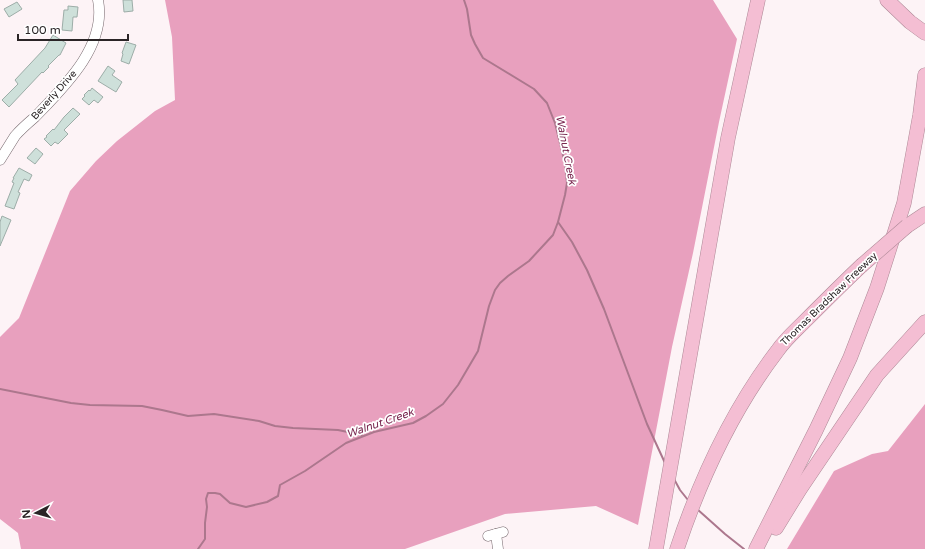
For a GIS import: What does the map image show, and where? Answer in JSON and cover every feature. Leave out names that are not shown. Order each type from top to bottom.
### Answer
[{"type":"highway","points":[[656,549],[728,138],[758,0]]},
{"type":"highway","points":[[887,0],[910,22],[925,33]]},
{"type":"highway","points":[[756,549],[816,430],[850,358],[877,288],[904,203],[920,115],[925,75]]},
{"type":"highway","name":"Thomas Bradshaw Freeway","points":[[677,549],[708,468],[726,430],[778,348],[861,266],[907,226],[925,214]]},
{"type":"highway","points":[[763,549],[800,489],[877,375],[925,322]]},
{"type":"street","name":"Beverly Drive","points":[[0,160],[16,136],[75,74],[95,38],[98,20],[98,0]]},
{"type":"street","points":[[496,534],[498,549]]},
{"type":"shaded area","points":[[165,0],[713,0],[737,39],[672,347],[638,525],[596,506],[505,514],[405,549],[21,549],[18,533],[0,519],[0,337],[19,318],[70,191],[96,161],[117,141],[155,111],[175,100],[172,37]]},
{"type":"shaded area","points":[[925,404],[925,549],[787,549],[834,471],[872,454],[888,451]]},
{"type":"building","points":[[123,0],[132,0],[133,11],[124,12]]},
{"type":"building","points":[[17,2],[22,9],[9,17],[4,9]]},
{"type":"building","points":[[68,6],[78,7],[77,17],[73,17],[72,31],[62,30],[64,10],[68,10]]},
{"type":"building","points":[[53,35],[66,43],[60,55],[9,107],[2,100],[18,84],[15,80],[45,48]]},
{"type":"building","points":[[126,42],[136,45],[129,64],[121,61]]},
{"type":"building","points":[[108,66],[115,71],[112,75],[122,82],[116,92],[98,81]]},
{"type":"building","points":[[92,88],[103,97],[98,103],[94,100],[89,105],[82,99],[85,96],[84,95]]},
{"type":"building","points":[[73,108],[80,114],[64,130],[68,134],[58,144],[55,142],[51,146],[44,139]]},
{"type":"building","points":[[36,148],[43,154],[35,164],[27,158]]},
{"type":"building","points":[[19,168],[32,175],[29,181],[24,179],[18,192],[20,193],[14,209],[5,206],[14,183],[12,182],[13,178]]},
{"type":"building","points":[[2,216],[11,220],[0,246],[0,222]]},
{"type":"waterway","name":"Walnut Creek","points":[[198,549],[205,539],[206,499],[208,493],[220,494],[230,503],[246,507],[267,502],[278,496],[280,485],[305,471],[346,443],[374,432],[413,423],[443,404],[458,385],[478,351],[489,306],[495,290],[508,276],[529,261],[553,235],[558,222],[567,183],[565,163],[555,123],[547,103],[534,89],[483,58],[471,35],[464,0]]},
{"type":"waterway","points":[[558,222],[572,242],[587,270],[604,309],[647,424],[665,463]]},
{"type":"waterway","points":[[0,389],[71,403],[142,406],[188,416],[214,414],[259,421],[275,426],[338,430],[362,435]]},
{"type":"waterway","points":[[674,479],[688,500]]},
{"type":"waterway","points":[[697,509],[744,549]]}]
